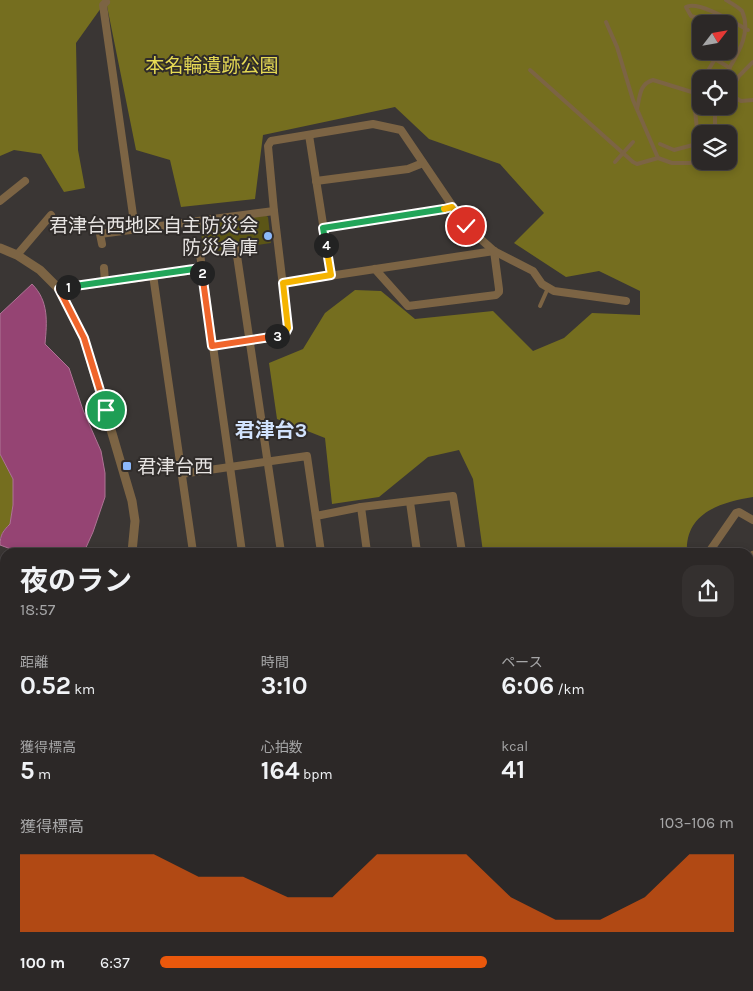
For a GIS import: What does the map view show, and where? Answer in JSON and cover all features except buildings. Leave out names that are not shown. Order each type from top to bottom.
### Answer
[{"type":"street","points":[[106,2],[103,5],[134,229]]},
{"type":"street","points":[[212,346],[277,336],[286,332],[288,328],[268,146],[271,141],[373,124],[401,130],[466,226],[494,252],[533,271],[548,288],[554,291],[626,301]]},
{"type":"street","points":[[309,135],[331,275]]},
{"type":"street","points":[[316,181],[408,169],[423,163]]},
{"type":"street","points":[[0,201],[25,181]]},
{"type":"street","points":[[323,228],[452,207]]},
{"type":"street","points":[[102,244],[100,234],[274,211]]},
{"type":"street","points":[[17,255],[51,215]]},
{"type":"street","points":[[0,248],[17,255],[40,270],[59,289],[84,338],[130,491],[135,521],[132,548]]},
{"type":"street","points":[[236,249],[280,548]]},
{"type":"street","points":[[283,283],[494,252]]},
{"type":"street","points":[[375,269],[408,306],[496,295],[500,289],[494,252]]},
{"type":"street","points":[[200,254],[241,548]]},
{"type":"street","points":[[104,268],[105,282]]},
{"type":"street","points":[[59,289],[201,268]]},
{"type":"street","points":[[153,275],[192,548]]},
{"type":"street","points":[[181,474],[307,456],[320,548]]},
{"type":"street","points":[[316,516],[361,507],[453,496],[461,548]]},
{"type":"street","points":[[410,502],[416,548]]},
{"type":"street","points":[[361,507],[366,548]]},
{"type":"street","points":[[712,548],[736,513],[739,512],[753,520]]},
{"type":"lane","points":[[716,60],[729,70],[743,49],[748,30],[741,10],[726,0]]},
{"type":"lane","points":[[692,16],[686,7],[690,4],[708,8],[721,15]]},
{"type":"lane","points":[[606,22],[617,47],[637,109],[658,158]]},
{"type":"lane","points":[[738,24],[748,30]]},
{"type":"lane","points":[[737,80],[753,62]]},
{"type":"lane","points":[[530,70],[632,162],[637,164],[658,158],[672,163],[692,161]]},
{"type":"lane","points":[[637,109],[642,88],[649,81],[653,80],[692,92]]},
{"type":"lane","points":[[737,99],[741,101],[753,100]]},
{"type":"lane","points":[[660,144],[674,150],[696,142],[698,139],[696,115]]},
{"type":"lane","points":[[615,162],[633,142]]},
{"type":"lane","points":[[540,306],[548,288]]},
{"type":"shaded area","points":[[265,215],[268,217],[271,243],[204,253],[200,225]]},
{"type":"shaded area","points":[[32,284],[38,291],[46,312],[45,344],[69,368],[83,410],[101,451],[105,473],[105,497],[86,548],[8,548],[0,545],[2,533],[10,524],[13,505],[13,479],[0,454],[0,314]]},
{"type":"green space","name":"本名輪遺跡公園","points":[[0,0],[753,0],[753,497],[729,502],[707,512],[692,528],[687,548],[482,548],[473,479],[459,450],[428,457],[379,497],[332,504],[325,438],[277,419],[269,363],[303,349],[325,313],[355,290],[381,291],[415,319],[493,311],[533,351],[564,338],[592,313],[640,315],[640,291],[599,271],[566,277],[514,243],[544,213],[500,164],[429,139],[395,107],[263,135],[255,199],[181,207],[170,160],[136,150],[106,1],[76,43],[78,150],[85,188],[64,192],[41,154],[14,150],[0,156]]},
{"type":"green space","points":[[0,454],[13,479],[13,505],[10,525],[4,530],[0,538]]},
{"type":"place","name":"君津台西地区自主防災会 防災倉庫","points":[[268,236]]},
{"type":"place","name":"君津台西","points":[[127,466]]},
{"type":"district","name":"君津台3","points":[[271,430]]},
{"type":"route","points":[[106,410],[84,338],[59,289],[201,268],[212,346],[277,336],[282,335],[288,328],[283,283],[331,275],[323,228],[438,211],[452,207],[466,226]]}]
